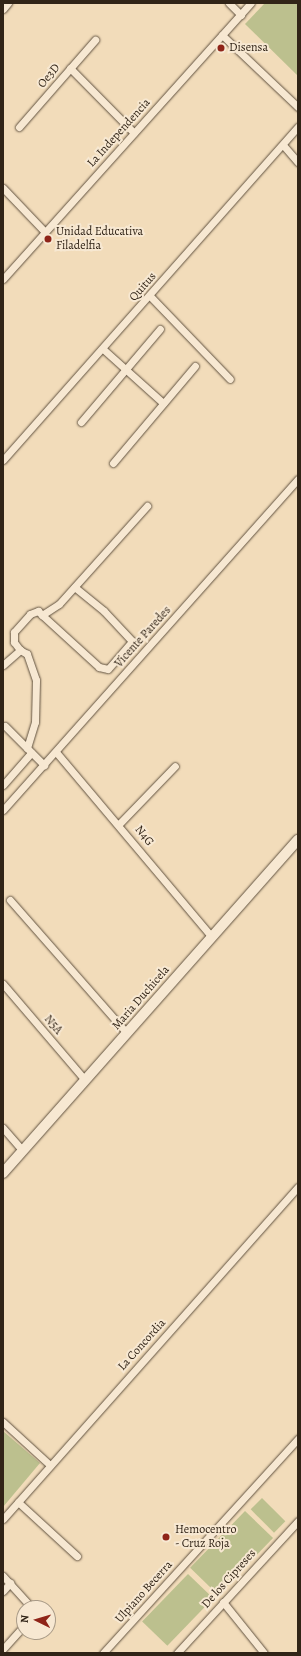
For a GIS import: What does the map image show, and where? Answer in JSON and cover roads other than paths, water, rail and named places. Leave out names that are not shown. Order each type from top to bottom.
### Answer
[{"type":"main road","name":"Maria Duchicela","points":[[3,1173],[298,840]]},
{"type":"street","points":[[3,9],[8,3]]},
{"type":"street","points":[[229,3],[241,15]]},
{"type":"street","name":"La Independencia","points":[[3,279],[251,3]]},
{"type":"street","points":[[222,35],[298,107]]},
{"type":"street","name":"Oe3D","points":[[19,127],[96,40]]},
{"type":"street","points":[[70,68],[134,133]]},
{"type":"street","name":"Quitus","points":[[3,460],[150,296],[298,127]]},
{"type":"street","points":[[283,145],[298,162]]},
{"type":"street","points":[[3,188],[45,232]]},
{"type":"street","points":[[150,296],[230,379]]},
{"type":"street","points":[[81,422],[160,329]]},
{"type":"street","points":[[103,349],[163,404]]},
{"type":"street","points":[[113,463],[195,366]]},
{"type":"street","name":"Vicente Paredes","points":[[3,810],[298,479]]},
{"type":"street","points":[[42,615],[59,604],[147,506]]},
{"type":"street","points":[[3,785],[29,750],[35,722],[36,680],[32,663],[14,642],[14,632],[34,611],[42,615],[99,667],[108,669],[132,642],[104,611],[74,587]]},
{"type":"street","points":[[3,665],[20,650]]},
{"type":"street","points":[[4,726],[44,765]]},
{"type":"street","name":"N4G","points":[[56,752],[120,823],[212,937]]},
{"type":"street","points":[[120,823],[175,766]]},
{"type":"street","points":[[10,900],[127,1034]]},
{"type":"street","name":"N5A","points":[[3,984],[85,1080]]},
{"type":"street","points":[[3,1128],[23,1151]]},
{"type":"street","name":"La Concordia","points":[[3,1520],[50,1465],[298,1187]]},
{"type":"street","points":[[3,1422],[50,1465]]},
{"type":"street","name":"Ulpiano Becerra","points":[[103,1653],[298,1438]]},
{"type":"street","points":[[18,1502],[77,1556]]},
{"type":"street","name":"De los Cipreses","points":[[177,1653],[298,1521]]},
{"type":"street","points":[[3,1576],[25,1600]]},
{"type":"street","points":[[3,1591],[10,1583]]},
{"type":"street","points":[[223,1602],[264,1653]]},
{"type":"street","points":[[3,1649],[16,1635]]},
{"type":"place","name":"Disensa","points":[[221,48]]},
{"type":"place","name":"Unidad Educativa Filadelfia","points":[[48,239]]},
{"type":"place","name":"Hemocentro - Cruz Roja","points":[[166,1537]]}]
